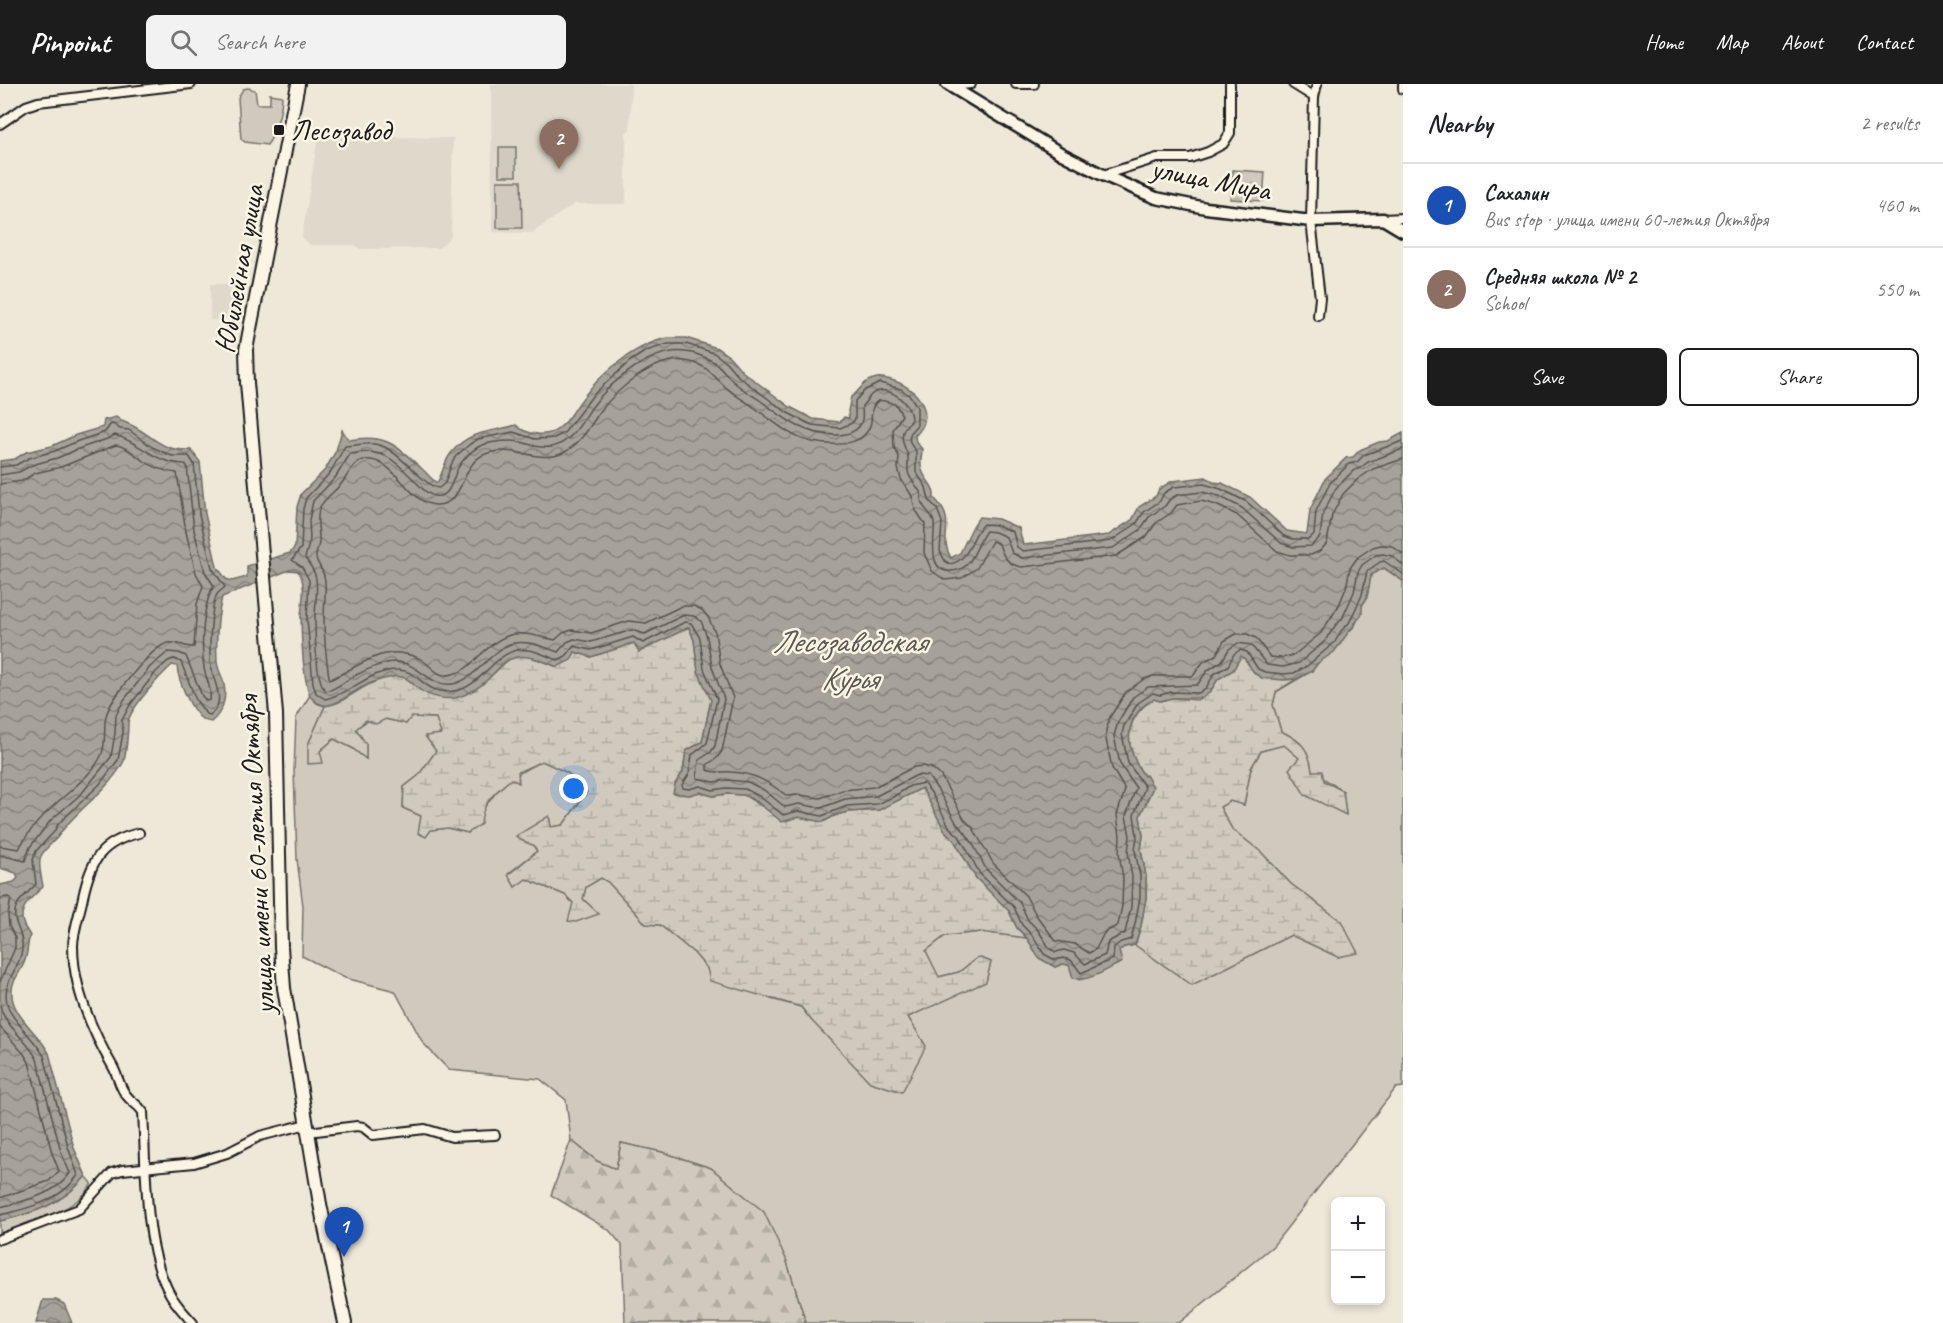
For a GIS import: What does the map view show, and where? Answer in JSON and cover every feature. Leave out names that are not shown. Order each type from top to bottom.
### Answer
[{"type":"main road","name":"Юбилейная улица","points":[[267,596],[250,421],[246,351],[298,84]]},
{"type":"main road","name":"улица имени 60-летия Октября","points":[[267,596],[277,725],[280,947],[287,1010],[320,1204],[345,1323]]},
{"type":"street","points":[[0,124],[26,106],[38,102],[191,84]]},
{"type":"street","points":[[949,85],[971,84]]},
{"type":"street","points":[[1016,84],[1034,84]]},
{"type":"street","name":"улица Мира","points":[[1103,175],[1158,158],[1190,158],[1208,153],[1223,144],[1230,133],[1230,84]]},
{"type":"street","points":[[1293,84],[1314,97]]},
{"type":"street","name":"улица Мира","points":[[1317,84],[1314,97],[1311,221],[1320,298],[1318,316]]},
{"type":"street","points":[[1403,84],[1403,89]]},
{"type":"street","name":"улица Мира","points":[[949,85],[1062,154],[1156,198],[1206,208],[1311,221],[1383,219]]},
{"type":"street","points":[[1383,219],[1403,218]]},
{"type":"street","points":[[1383,219],[1403,231]]},
{"type":"street","points":[[139,833],[120,837],[104,848],[95,862],[86,883],[73,944],[74,966],[84,1007],[98,1041],[127,1097],[137,1103],[143,1112],[154,1251],[166,1288],[182,1311],[194,1323]]},
{"type":"street","points":[[0,1239],[79,1209],[112,1173],[194,1163],[227,1153],[260,1136],[308,1128],[357,1126],[363,1127],[374,1135],[425,1129],[452,1137],[495,1135]]},
{"type":"shaded area","points":[[491,84],[631,84],[630,129],[626,133],[626,204],[574,204],[532,233],[492,232]]},
{"type":"shaded area","points":[[318,136],[453,138],[451,237],[439,248],[360,249],[355,245],[310,245],[302,237]]},
{"type":"shaded area","points":[[210,284],[230,284],[233,318],[210,320]]},
{"type":"green space","points":[[243,89],[255,90],[257,104],[270,104],[270,94],[282,96],[278,122],[267,145],[245,142],[241,139],[238,98]]},
{"type":"green space","points":[[499,147],[516,147],[516,176],[499,176]]},
{"type":"green space","points":[[1233,170],[1265,172],[1263,201],[1230,199]]},
{"type":"green space","points":[[497,181],[521,181],[522,228],[497,228]]},
{"type":"green space","points":[[1382,567],[1403,581],[1403,1087],[1396,1088],[1273,1246],[1179,1323],[806,1323],[786,1259],[711,1168],[662,1152],[621,1143],[616,1169],[597,1161],[571,1140],[566,1100],[540,1079],[449,1070],[423,1043],[395,991],[345,978],[302,956],[303,906],[297,859],[294,771],[296,718],[310,695],[317,703],[325,706],[308,745],[320,751],[334,739],[352,748],[366,759],[366,744],[356,729],[362,724],[374,719],[406,724],[411,717],[436,718],[442,734],[426,736],[436,751],[418,776],[404,787],[403,808],[421,816],[430,830],[447,828],[468,833],[483,809],[507,782],[542,761],[568,773],[587,792],[563,825],[551,827],[549,816],[523,841],[533,845],[537,851],[508,874],[515,887],[526,879],[565,895],[573,903],[599,914],[583,899],[586,887],[601,878],[608,882],[646,924],[660,925],[694,953],[707,968],[771,999],[801,1007],[812,1021],[908,1017],[986,981],[991,962],[978,957],[959,972],[938,977],[926,951],[945,936],[980,932],[1027,938],[1039,958],[1055,967],[1063,964],[1069,965],[1079,980],[1121,962],[1119,951],[1124,947],[1135,945],[1192,985],[1291,935],[1338,957],[1341,921],[1291,884],[1261,852],[1232,829],[1220,807],[1230,801],[1244,805],[1251,768],[1261,751],[1284,745],[1299,758],[1305,795],[1346,814],[1343,791],[1312,771],[1309,756],[1303,746],[1281,731],[1273,705],[1276,692],[1312,671],[1340,645],[1346,634],[1355,626],[1367,597],[1371,575]]},
{"type":"green space","points":[[689,627],[694,640],[698,671],[711,700],[702,742],[686,751],[683,772],[675,784],[689,795],[700,792],[713,796],[744,795],[768,810],[823,822],[848,812],[879,810],[922,788],[945,831],[954,840],[976,878],[1009,911],[1017,928],[1027,938],[980,932],[945,936],[926,951],[939,977],[959,972],[978,957],[991,962],[986,982],[908,1017],[926,1046],[902,1092],[870,1082],[801,1007],[710,981],[707,968],[694,953],[660,925],[646,924],[608,882],[601,878],[586,887],[583,899],[599,914],[576,922],[568,921],[573,903],[565,895],[526,879],[515,887],[508,875],[537,851],[533,845],[516,836],[549,816],[551,827],[563,825],[587,792],[568,773],[542,761],[518,772],[519,783],[511,779],[495,793],[484,810],[481,824],[468,833],[448,828],[431,830],[426,837],[418,833],[421,816],[403,808],[404,787],[418,776],[436,751],[425,736],[441,734],[436,718],[411,717],[406,724],[386,719],[376,724],[366,720],[356,729],[366,744],[366,759],[352,748],[334,739],[320,751],[323,763],[308,764],[308,745],[325,706],[339,702],[383,678],[402,676],[410,679],[420,690],[480,686],[510,658],[526,655],[558,667],[575,652],[591,657],[634,643],[639,652]]},
{"type":"green space","points":[[1241,656],[1260,674],[1273,678],[1296,679],[1276,692],[1273,705],[1281,731],[1303,746],[1309,756],[1312,771],[1322,771],[1324,781],[1343,791],[1346,815],[1305,795],[1289,769],[1299,758],[1284,745],[1261,751],[1251,768],[1244,805],[1230,801],[1220,807],[1232,829],[1261,852],[1291,884],[1341,921],[1358,953],[1338,957],[1291,935],[1192,985],[1135,945],[1146,898],[1140,816],[1153,787],[1134,758],[1129,738],[1135,717],[1143,707],[1154,699],[1160,701],[1172,698],[1197,700],[1210,692],[1218,679],[1233,670]]},
{"type":"green space","points":[[571,1140],[597,1161],[616,1169],[621,1143],[662,1152],[711,1168],[764,1212],[786,1259],[806,1323],[625,1323],[622,1245],[609,1230],[551,1195]]},
{"type":"green space","points":[[86,1176],[92,1183],[76,1202],[52,1215],[0,1233],[0,1221],[25,1215],[47,1206],[68,1194]]},
{"type":"water","name":"Лесозаводская Курья","points":[[668,338],[686,338],[717,348],[730,357],[743,372],[790,407],[813,419],[840,422],[844,417],[849,418],[851,397],[872,379],[886,379],[909,389],[921,402],[924,410],[925,419],[922,428],[915,436],[916,442],[922,449],[923,474],[945,515],[947,550],[951,558],[960,553],[979,517],[998,519],[1019,528],[1023,545],[1109,535],[1132,520],[1139,507],[1156,496],[1159,489],[1172,481],[1206,477],[1250,497],[1287,531],[1307,534],[1310,510],[1325,479],[1346,458],[1353,457],[1360,450],[1379,442],[1388,441],[1403,433],[1403,581],[1384,568],[1371,575],[1362,614],[1334,652],[1318,663],[1312,671],[1296,679],[1262,678],[1255,674],[1241,656],[1233,670],[1218,679],[1210,692],[1202,698],[1172,698],[1160,701],[1154,699],[1135,715],[1129,733],[1131,750],[1144,776],[1146,775],[1153,787],[1140,816],[1143,836],[1141,850],[1146,876],[1146,898],[1141,926],[1135,945],[1124,947],[1119,951],[1122,962],[1085,979],[1073,978],[1069,965],[1063,964],[1055,967],[1039,958],[1027,938],[1017,928],[1009,911],[976,878],[954,840],[945,831],[922,788],[879,810],[848,812],[823,822],[798,817],[782,822],[756,801],[744,795],[713,796],[700,792],[689,795],[673,793],[675,784],[683,772],[686,751],[702,742],[711,700],[698,671],[694,640],[689,627],[639,652],[634,643],[591,657],[575,652],[571,660],[557,667],[522,656],[511,659],[474,690],[459,697],[439,698],[429,695],[408,680],[398,676],[371,683],[335,703],[322,705],[311,697],[306,681],[301,624],[303,587],[298,571],[289,570],[222,597],[218,621],[217,654],[225,695],[218,714],[211,722],[198,715],[186,695],[177,666],[172,665],[146,692],[134,709],[128,723],[124,760],[116,774],[74,817],[41,856],[43,887],[27,903],[22,912],[24,925],[30,936],[25,960],[13,984],[12,994],[18,1012],[49,1053],[74,1148],[86,1176],[68,1194],[47,1206],[25,1215],[0,1221],[0,885],[14,882],[18,878],[16,873],[0,868],[0,461],[15,459],[26,452],[52,446],[76,435],[103,427],[104,420],[116,417],[166,446],[191,450],[200,462],[205,514],[217,567],[226,579],[232,581],[247,577],[247,566],[290,553],[295,547],[297,507],[301,494],[325,470],[336,451],[342,430],[349,440],[371,438],[388,442],[437,483],[449,456],[466,439],[516,425],[531,433],[544,434],[555,431],[566,422],[590,389],[609,370],[644,346]]},
{"type":"water","points":[[43,1300],[56,1300],[64,1304],[72,1323],[36,1323]]},
{"type":"place","name":"Лесозавод","points":[[279,130]]},
{"type":"place","name":"Средняя школа № 2","points":[[559,169]]},
{"type":"place","name":"Сахалин","points":[[344,1257]]}]
